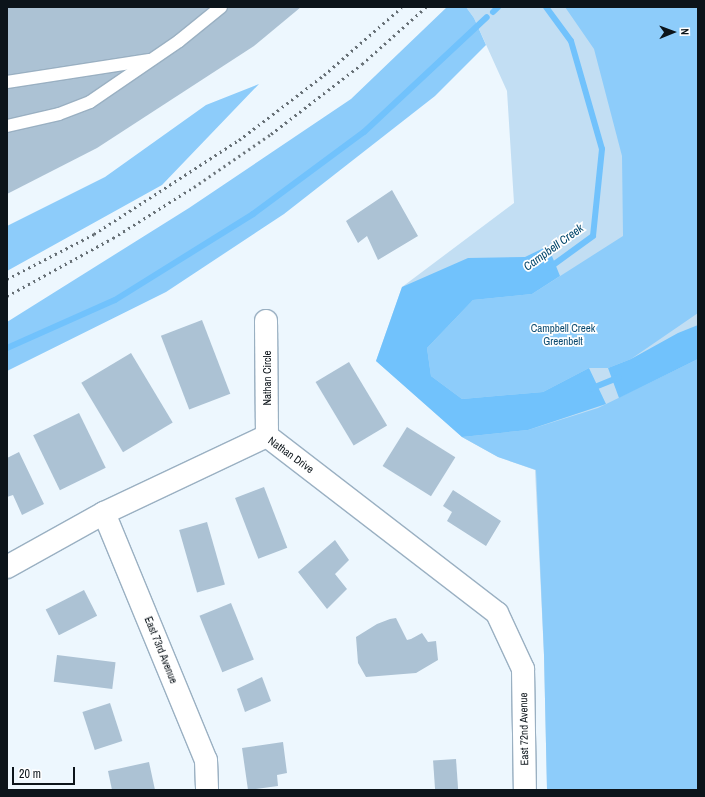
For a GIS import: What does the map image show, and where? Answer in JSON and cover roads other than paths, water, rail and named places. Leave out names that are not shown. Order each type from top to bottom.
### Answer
[{"type":"street","name":"Nathan Circle","points":[[266,321],[267,436]]},
{"type":"street","name":"Nathan Drive","points":[[7,567],[104,513],[267,436],[497,613],[523,669]]},
{"type":"street","name":"East 73rd Avenue","points":[[104,513],[206,760],[207,790]]},
{"type":"street","name":"East 72nd Avenue","points":[[523,669],[526,790]]},
{"type":"lane","points":[[7,126],[59,114],[90,102],[178,42],[220,7]]},
{"type":"lane","points":[[7,82],[152,59]]},
{"type":"waterway","points":[[493,12],[498,7]]},
{"type":"waterway","name":"Campbell Creek","points":[[546,7],[571,41],[602,149],[593,236],[549,268]]},
{"type":"waterway","points":[[7,348],[115,300],[253,214],[364,132],[487,17]]},
{"type":"waterway","name":"Campbell Creek","points":[[590,389],[619,377]]},
{"type":"railway","points":[[7,279],[94,234],[239,140],[324,75],[402,7]]},
{"type":"railway","points":[[7,296],[113,238],[194,187],[271,134],[362,64],[426,7]]},
{"type":"park label","name":"Campbell Creek Greenbelt","points":[[563,335]]}]
